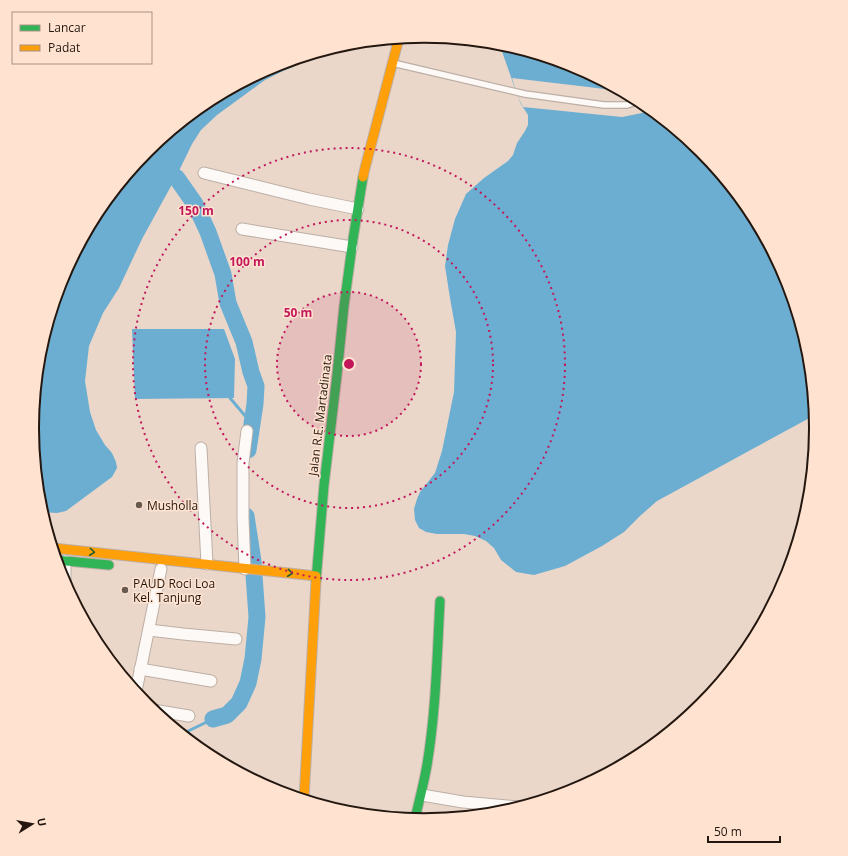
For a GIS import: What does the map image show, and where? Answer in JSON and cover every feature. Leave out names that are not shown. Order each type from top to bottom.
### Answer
[{"type":"main road","name":"Jalan R.E. Martadinata","points":[[304,794],[316,580],[324,485],[344,306],[365,168],[398,44]]},
{"type":"main road","points":[[58,549],[207,564],[264,571],[316,580]]},
{"type":"main road","points":[[63,561],[117,565]]},
{"type":"main road","points":[[271,580],[316,580]]},
{"type":"main road","points":[[418,813],[422,795],[434,699],[440,601]]},
{"type":"street","points":[[204,173],[309,199],[358,209]]},
{"type":"street","points":[[242,229],[352,247]]},
{"type":"street","points":[[246,431],[243,463],[243,518],[247,569]]},
{"type":"street","points":[[202,448],[207,564]]},
{"type":"street","points":[[137,684],[161,569]]},
{"type":"street","points":[[149,630],[236,639]]},
{"type":"street","points":[[140,668],[212,681]]},
{"type":"street","points":[[165,712],[189,716]]},
{"type":"street","points":[[422,795],[463,802],[501,805]]},
{"type":"lane","points":[[393,63],[525,94],[604,105],[631,104]]},
{"type":"water","points":[[502,51],[548,63],[571,72],[616,95],[638,108],[678,139],[713,174],[744,214],[757,236],[780,281],[789,304],[802,353],[806,378],[809,418],[657,501],[624,532],[602,546],[565,566],[534,575],[516,572],[501,560],[494,548],[486,541],[475,536],[426,532],[419,528],[415,520],[414,509],[420,492],[435,473],[442,451],[454,392],[456,332],[445,266],[448,245],[455,219],[466,194],[484,178],[508,161],[513,155],[517,143],[528,125],[528,115],[518,97]]},
{"type":"water","points":[[297,64],[265,80],[217,115],[201,130],[192,144],[176,177],[142,239],[119,288],[103,313],[89,346],[85,381],[90,412],[96,430],[112,453],[117,468],[112,477],[66,511],[57,513],[48,512],[42,478],[39,428],[42,378],[46,353],[59,304],[68,281],[91,235],[104,214],[135,174],[170,139],[210,108],[232,95],[277,72]]},
{"type":"water","points":[[132,329],[224,329],[235,359],[234,398],[135,399]]},
{"type":"pier","points":[[512,78],[605,89],[644,112],[622,117],[523,107]]},
{"type":"waterway","points":[[176,177],[195,204],[208,232],[223,274],[228,303],[244,342],[256,386],[255,404],[248,450]]},
{"type":"waterway","points":[[230,398],[252,424]]},
{"type":"waterway","points":[[213,719],[227,715],[239,703],[248,683],[253,659],[257,617],[253,561],[246,516]]},
{"type":"waterway","points":[[188,731],[213,719]]},
{"type":"traffic: fast","points":[[316,581],[324,485],[344,306],[363,177]]},
{"type":"traffic: fast","points":[[62,561],[109,565]]},
{"type":"traffic: fast","points":[[416,813],[426,772],[430,745],[436,683],[440,601]]},
{"type":"traffic: slow","points":[[363,177],[397,44]]},
{"type":"traffic: slow","points":[[58,549],[316,576]]},
{"type":"traffic: slow","points":[[304,794],[316,581]]},
{"type":"place","name":"Musholla","points":[[139,505]]},
{"type":"place","name":"PAUD Roci Loa Kel. Tanjung","points":[[125,590]]}]
